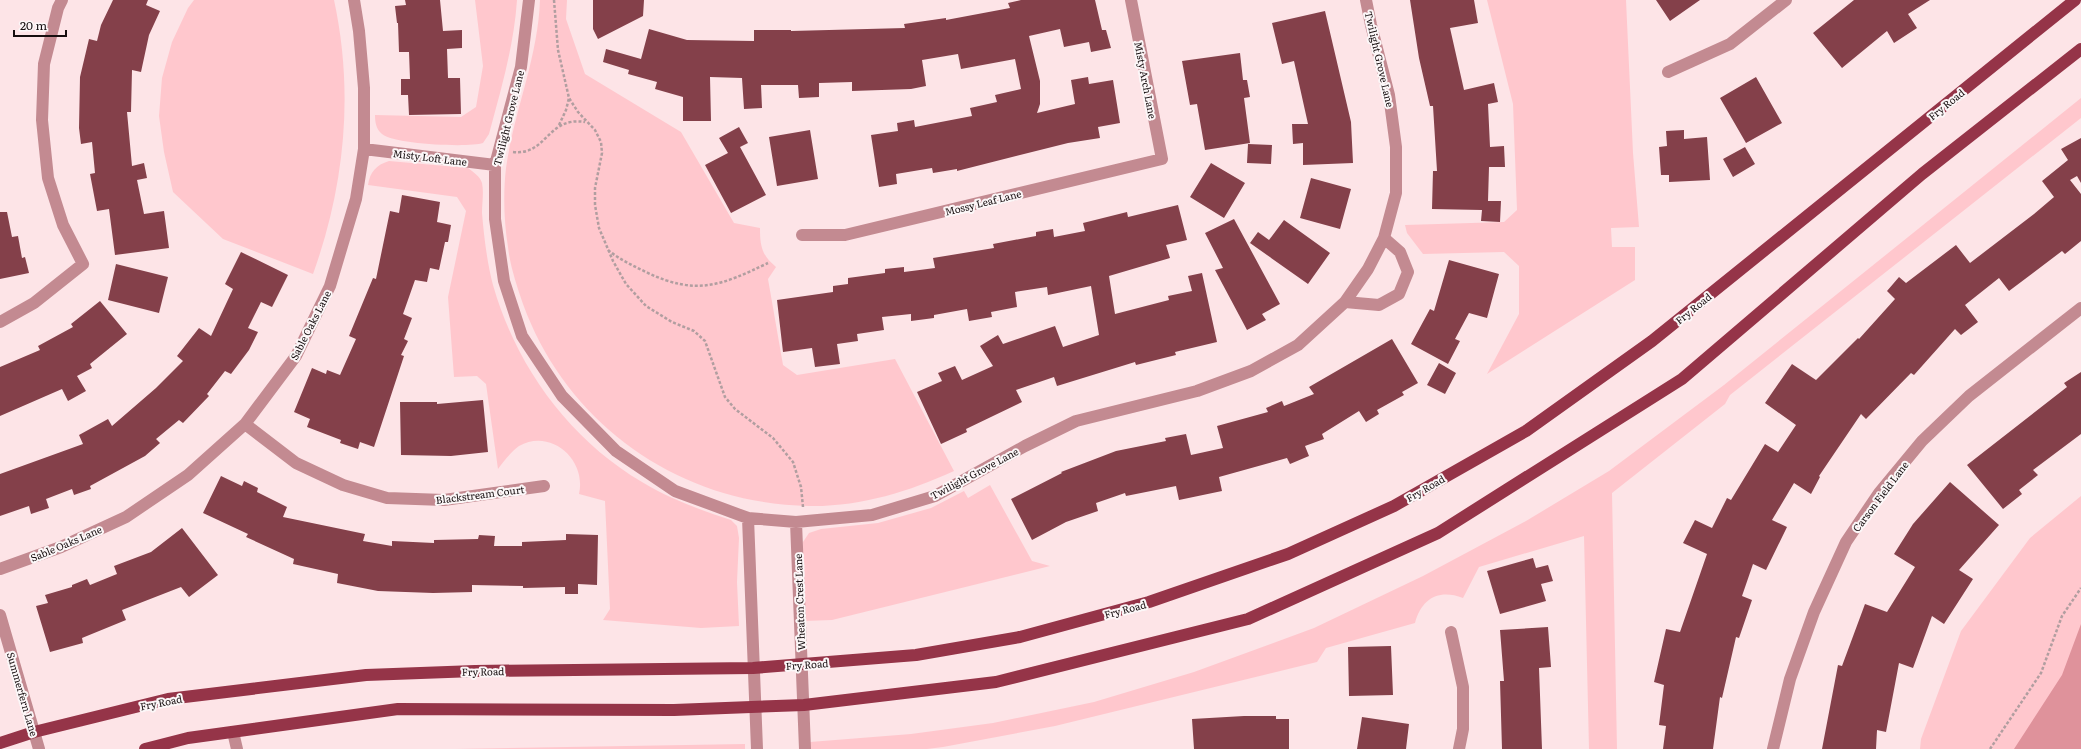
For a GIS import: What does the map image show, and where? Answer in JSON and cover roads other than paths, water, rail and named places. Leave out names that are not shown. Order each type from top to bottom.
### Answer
[{"type":"main road","name":"Fry Road","points":[[0,743],[34,732],[168,699],[366,675],[475,671],[753,668],[916,655],[1020,637],[1149,602],[1280,557],[1394,506],[1526,431],[1652,341],[2075,0]]},
{"type":"main road","points":[[146,749],[188,738],[398,709],[674,710],[804,705],[996,682],[1248,619],[1438,533],[1682,379],[1922,174],[2081,49]]},
{"type":"street","points":[[0,322],[34,303],[83,264],[63,225],[48,178],[42,120],[44,64],[58,8],[62,0]]},
{"type":"street","name":"Sable Oaks Lane","points":[[0,569],[60,547],[126,516],[188,475],[245,424],[296,356],[330,286],[356,200],[364,148],[364,88],[359,31],[354,0]]},
{"type":"street","name":"Twilight Grove Lane","points":[[529,0],[521,67],[495,165],[495,219],[504,281],[522,336],[562,396],[616,451],[675,491],[748,518],[796,522],[872,515],[935,496],[1025,446],[1076,422],[1197,391],[1251,371],[1298,345],[1345,302],[1368,269],[1384,238],[1396,193],[1396,147],[1389,95],[1366,0]]},
{"type":"street","name":"Misty Arch Lane","points":[[1131,0],[1162,159]]},
{"type":"street","points":[[1668,72],[1730,44],[1786,0]]},
{"type":"street","name":"Misty Loft Lane","points":[[364,148],[495,165]]},
{"type":"street","name":"Mossy Leaf Lane","points":[[802,236],[845,236],[1162,159]]},
{"type":"street","points":[[1345,302],[1379,305],[1399,294],[1408,272],[1400,252],[1384,238]]},
{"type":"street","name":"Carson Field Lane","points":[[1774,749],[1790,679],[1814,612],[1846,542],[1879,493],[1922,441],[1969,396],[2081,308]]},
{"type":"street","name":"Blackstream Court","points":[[245,424],[296,463],[343,484],[387,498],[444,500],[544,486]]},
{"type":"street","points":[[748,518],[757,749]]},
{"type":"street","name":"Wheaton Crest Lane","points":[[796,522],[805,749]]},
{"type":"street","name":"Summerfern Lane","points":[[0,615],[39,749]]},
{"type":"street","points":[[1451,632],[1463,687],[1463,729],[1459,749]]},
{"type":"street","points":[[233,732],[237,749]]}]
